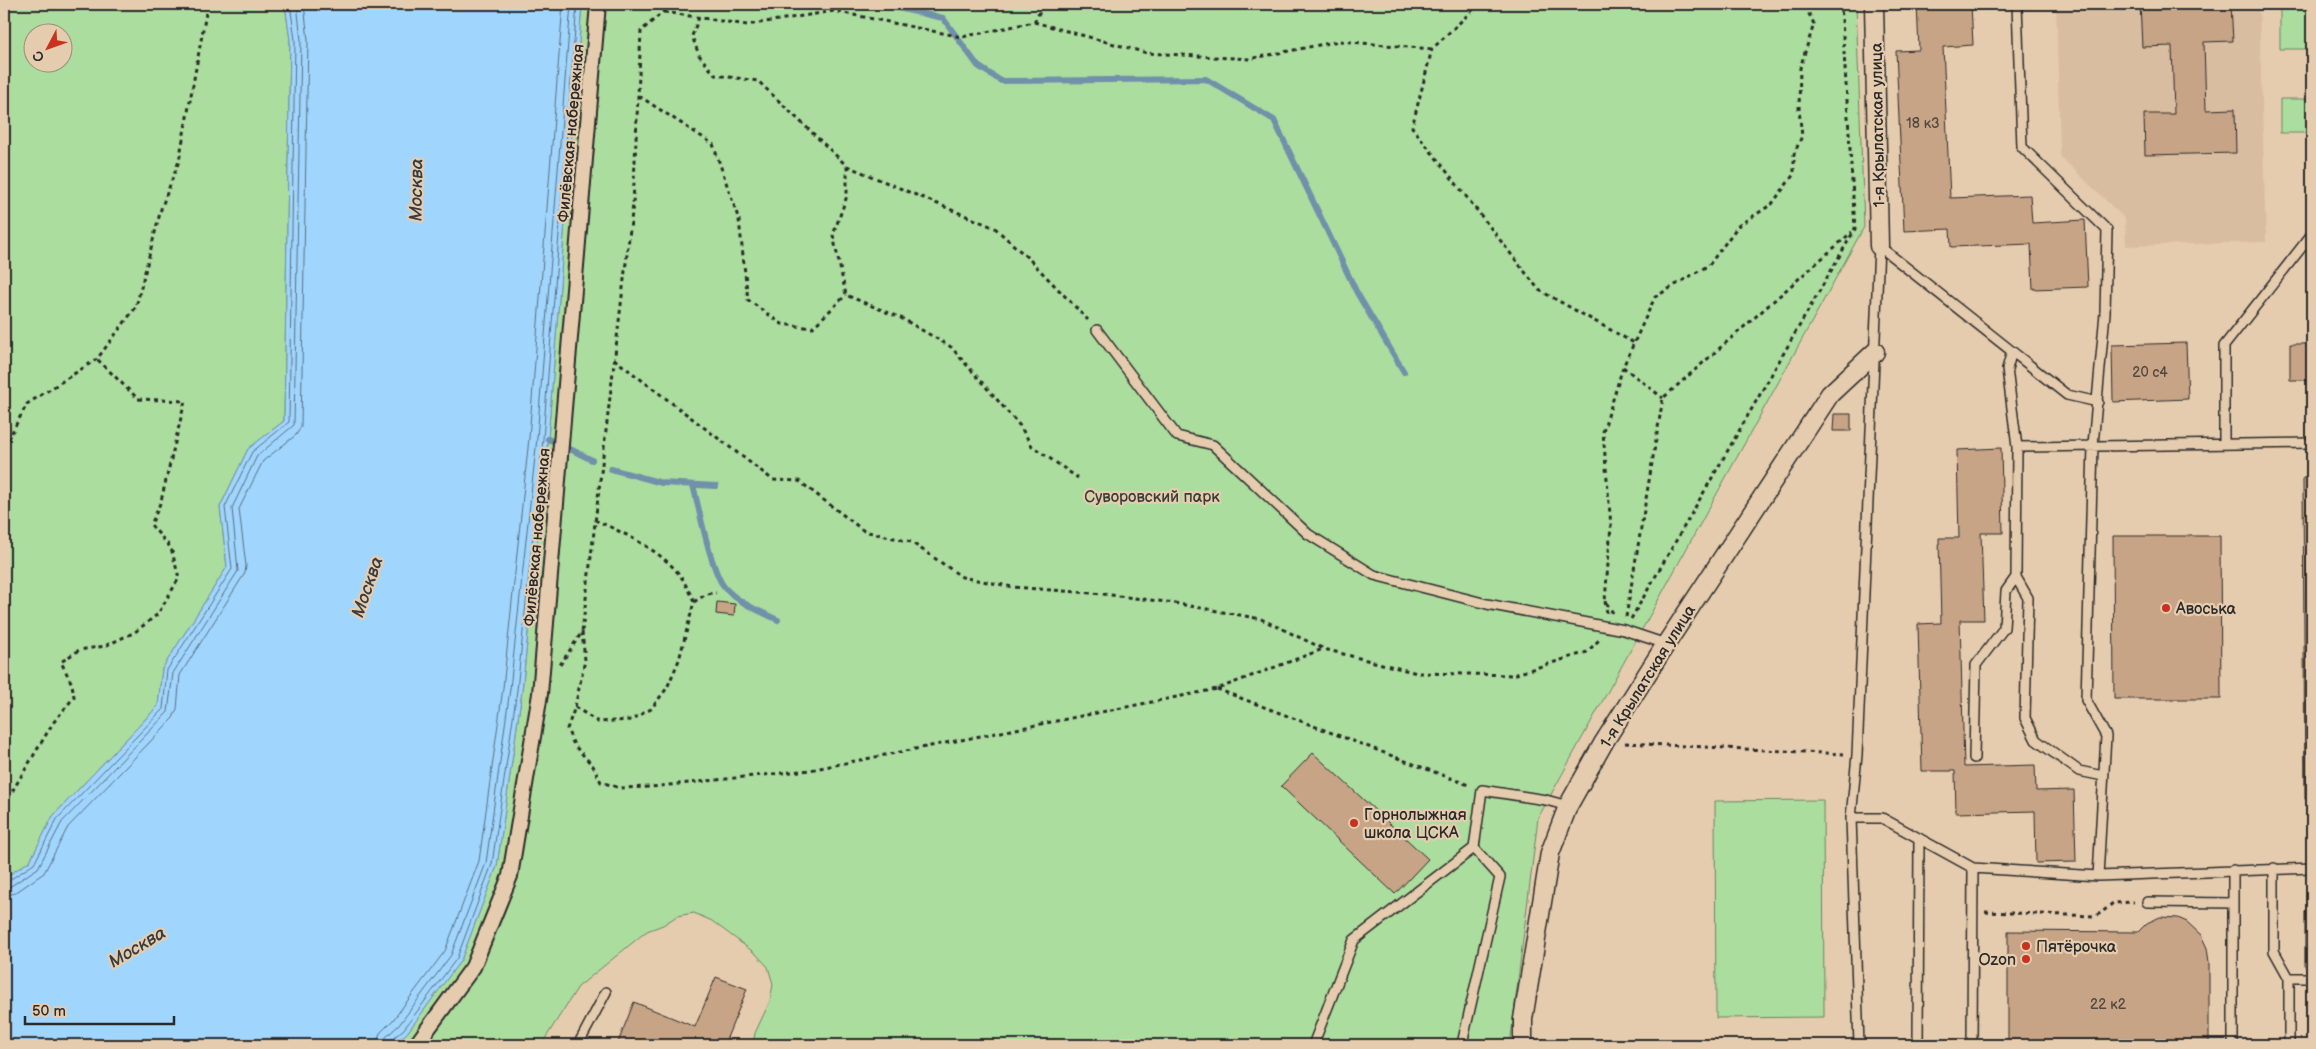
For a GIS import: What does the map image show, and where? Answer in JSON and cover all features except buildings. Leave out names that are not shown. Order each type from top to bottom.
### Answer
[{"type":"street","name":"Филёвская набережная","points":[[416,1045],[474,967],[510,876],[540,694],[598,4]]},
{"type":"street","name":"1-я Крылатская улица","points":[[1874,4],[1879,246]]},
{"type":"street","name":"1-я Крылатская улица","points":[[1523,1045],[1523,1019],[1550,853],[1568,806],[1604,742],[1666,644],[1830,394],[1875,352]]},
{"type":"lane","points":[[2017,4],[2022,147],[2107,230],[2105,313],[2093,445],[2086,700],[2106,736],[2098,876]]},
{"type":"lane","points":[[2224,444],[2224,346],[2312,234]]},
{"type":"lane","points":[[1879,246],[2067,395],[2098,402]]},
{"type":"lane","points":[[1859,1045],[1851,818],[1857,755],[1879,246]]},
{"type":"lane","points":[[1097,330],[1178,436],[1213,445],[1308,534],[1374,575],[1487,604],[1624,630],[1666,644]]},
{"type":"lane","points":[[2012,351],[2007,369],[2017,447],[2016,577],[2028,598],[2024,718],[2036,740],[2079,770],[2103,776]]},
{"type":"lane","points":[[2017,447],[2312,443]]},
{"type":"lane","points":[[1974,758],[1976,665],[2004,628],[2006,591],[2016,577]]},
{"type":"lane","points":[[1313,1045],[1354,940],[1474,848],[1482,790],[1546,800],[1568,806]]},
{"type":"lane","points":[[1851,818],[1882,818],[1973,868],[2098,876],[2312,868]]},
{"type":"lane","points":[[1918,1045],[1919,838]]},
{"type":"lane","points":[[1462,1044],[1500,877],[1474,848]]},
{"type":"lane","points":[[1972,1045],[1973,868]]},
{"type":"lane","points":[[2274,868],[2274,952],[2289,978],[2290,1045]]},
{"type":"lane","points":[[2232,1045],[2234,870]]},
{"type":"lane","points":[[2147,902],[2233,903]]},
{"type":"lane","points":[[2289,978],[2312,978]]},
{"type":"lane","points":[[578,1045],[606,992]]},
{"type":"path","points":[[4,447],[28,404],[97,359],[136,307],[161,209],[179,161],[206,13],[205,4]]},
{"type":"path","points":[[670,4],[664,12],[641,31],[633,204],[582,632],[584,660],[575,707],[567,729],[574,744],[594,766],[600,782],[620,788],[651,787],[810,770],[1216,689],[1324,649]]},
{"type":"path","points":[[1034,22],[1044,4]]},
{"type":"path","points":[[1479,4],[1432,49],[1412,127],[1539,290],[1634,343]]},
{"type":"path","points":[[1624,630],[1605,601],[1611,526],[1603,432],[1623,367],[1655,297],[1709,265],[1738,226],[1772,204],[1794,174],[1794,154],[1802,136],[1799,110],[1800,68],[1814,24],[1804,4]]},
{"type":"path","points":[[1624,630],[1855,229],[1841,4]]},
{"type":"path","points":[[664,12],[747,25],[834,11],[962,37],[1034,22],[1147,53],[1249,59],[1339,41],[1432,49]]},
{"type":"path","points":[[698,17],[692,36],[698,55],[715,75],[758,81],[847,166],[995,228],[1030,260],[1097,330]]},
{"type":"path","points":[[639,96],[714,144],[739,220],[748,300],[782,324],[812,328],[846,295]]},
{"type":"path","points":[[846,295],[833,235],[847,196],[847,166]]},
{"type":"path","points":[[1624,630],[1663,398],[1855,229]]},
{"type":"path","points":[[846,295],[903,319],[951,347],[1020,426],[1032,446],[1078,478]]},
{"type":"path","points":[[4,805],[53,723],[74,697],[72,684],[61,662],[79,650],[104,646],[136,632],[158,614],[179,578],[171,548],[151,525],[161,501],[185,401],[138,399],[97,359]]},
{"type":"path","points":[[614,359],[773,480],[799,481],[864,531],[911,542],[962,577],[1013,587],[1103,594],[1174,603],[1261,619],[1324,649],[1417,672],[1512,675],[1587,652],[1610,628]]},
{"type":"path","points":[[1623,367],[1663,398]]},
{"type":"path","points":[[595,520],[624,532],[657,554],[681,577],[694,602]]},
{"type":"path","points":[[575,707],[598,722],[631,720],[651,709],[667,688],[679,660],[694,602],[706,594],[716,593]]},
{"type":"path","points":[[540,694],[582,632]]},
{"type":"path","points":[[1216,689],[1482,790]]},
{"type":"path","points":[[1604,742],[1857,755]]},
{"type":"path","points":[[1973,912],[2094,916],[2113,903],[2147,902]]},
{"type":"shaded area","points":[[2056,4],[2259,4],[2266,242],[2126,246],[2125,219],[2060,156]]},
{"type":"green space","points":[[4,4],[285,4],[290,40],[284,421],[248,449],[220,507],[227,567],[162,669],[158,706],[53,816],[30,861],[4,878]]},
{"type":"green space","name":"Суворовский парк","points":[[582,4],[1856,4],[1864,227],[1538,818],[1510,1045],[753,1045],[755,1033],[770,1001],[773,984],[768,967],[756,954],[712,921],[694,913],[677,916],[663,925],[647,931],[578,987],[541,1045],[393,1045],[407,1033],[461,960],[497,866],[522,691],[548,439]]},
{"type":"green space","points":[[2280,4],[2312,4],[2312,49],[2280,49]]},
{"type":"green space","points":[[2280,99],[2312,99],[2312,133],[2280,133]]},
{"type":"green space","points":[[1823,800],[1824,1017],[1716,1018],[1715,801]]},
{"type":"water","name":"Москва","points":[[285,4],[582,4],[548,439],[522,691],[497,866],[461,960],[407,1033],[393,1045],[4,1045],[4,878],[30,861],[53,816],[158,706],[162,669],[227,567],[220,507],[248,449],[284,421],[290,40]]},
{"type":"waterway","points":[[708,4],[723,6],[735,4]]},
{"type":"waterway","points":[[880,4],[943,18],[978,66],[1001,81],[1206,79],[1274,120],[1357,293],[1404,372]]},
{"type":"waterway","points":[[548,439],[557,443]]},
{"type":"waterway","points":[[570,449],[592,460]]},
{"type":"waterway","points":[[611,469],[662,483],[716,486]]},
{"type":"waterway","points":[[693,485],[710,554],[725,588],[750,607],[778,620]]},
{"type":"place","name":"Авоська","points":[[2166,608]]},
{"type":"place","name":"Горнолыжная школа ЦСКА","points":[[1354,823]]},
{"type":"place","name":"Пятёрочка","points":[[2026,946]]},
{"type":"place","name":"Ozon","points":[[2026,959]]}]
